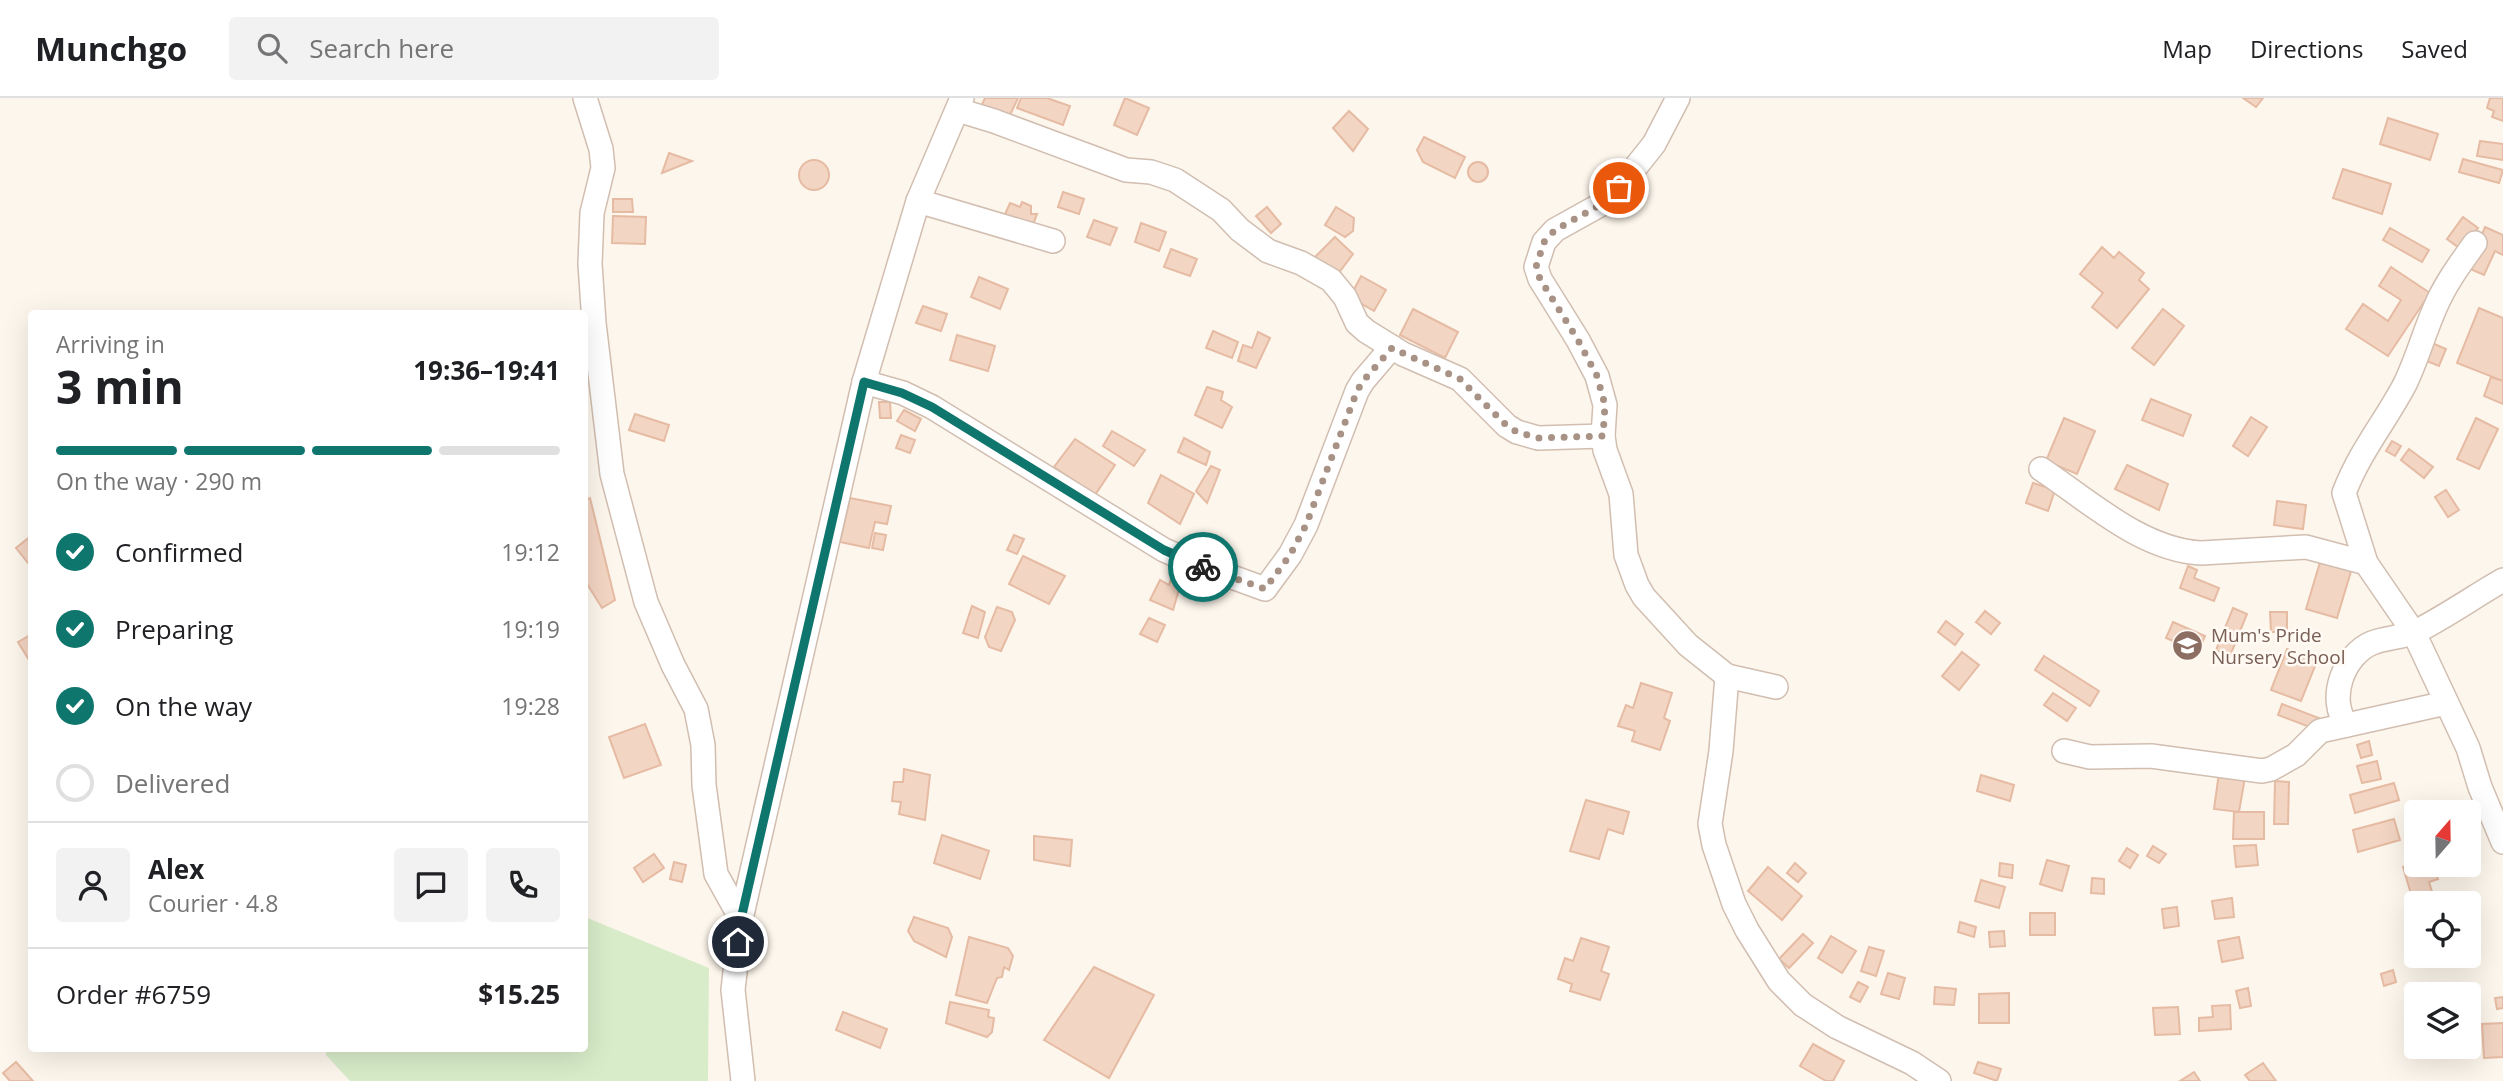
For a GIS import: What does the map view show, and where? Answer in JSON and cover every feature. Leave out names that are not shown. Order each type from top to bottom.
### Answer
[{"type":"street","points":[[585,98],[601,149],[603,168],[592,213],[590,264],[594,323],[612,474],[646,602],[673,665],[696,709],[704,746],[704,785],[716,874],[741,919]]},
{"type":"street","points":[[1678,98],[1654,144],[1619,188],[1600,205],[1555,230],[1544,242],[1536,267],[1540,279],[1597,376],[1605,405],[1603,436],[1608,460],[1621,494],[1626,555],[1637,585],[1644,597],[1688,645],[1727,676],[1776,687]]},
{"type":"street","points":[[743,1081],[733,990],[741,919],[864,382],[918,201],[960,104],[994,121],[1126,170],[1151,172],[1175,180],[1221,210],[1240,230],[1268,251],[1301,263],[1331,280],[1345,297],[1357,323],[1392,348],[1460,379],[1507,426],[1517,432],[1538,438],[1603,436]]},
{"type":"street","points":[[918,201],[1053,241]]},
{"type":"street","points":[[2475,243],[2446,285],[2434,309],[2414,366],[2378,430],[2361,454],[2344,493],[2366,564],[2414,633],[2468,748],[2480,787],[2503,842]]},
{"type":"street","points":[[864,382],[902,393],[932,407],[1164,550],[1265,589],[1294,548],[1306,525],[1357,391],[1392,348]]},
{"type":"street","points":[[2041,469],[2138,535],[2161,546],[2184,552],[2306,547],[2366,564]]},
{"type":"street","points":[[2347,724],[2339,714],[2337,698],[2347,667],[2361,650],[2373,643],[2414,633],[2503,580]]},
{"type":"street","points":[[1727,676],[1721,751],[1710,824],[1714,845],[1734,904],[1747,930],[1779,981],[1803,1005],[1837,1027],[1912,1063],[1939,1081]]},
{"type":"street","points":[[2064,751],[2090,757],[2151,756],[2262,771],[2282,764],[2296,755],[2320,731],[2446,703]]},
{"type":"green space","points":[[588,918],[709,968],[708,1081],[350,1081],[326,1052],[588,1052]]},
{"type":"building","points":[[985,98],[1018,98],[1005,126],[978,113]]},
{"type":"building","points":[[1021,98],[1047,98],[1070,106],[1063,125],[1017,108]]},
{"type":"building","points":[[1125,98],[1149,108],[1137,135],[1114,125]]},
{"type":"building","points":[[2243,98],[2263,98],[2256,107]]},
{"type":"building","points":[[2490,98],[2503,98],[2503,121],[2492,117],[2494,111],[2487,108]]},
{"type":"building","points":[[1349,111],[1368,129],[1353,151],[1333,128]]},
{"type":"building","points":[[2388,118],[2438,134],[2430,160],[2380,144]]},
{"type":"building","points":[[1424,137],[1465,157],[1455,178],[1423,162],[1417,150]]},
{"type":"building","points":[[2480,141],[2503,144],[2503,160],[2477,156]]},
{"type":"building","points":[[669,153],[692,161],[662,173]]},
{"type":"building","points":[[2463,159],[2503,170],[2499,183],[2459,172]]},
{"type":"building","points":[[814,160],[825,164],[829,175],[825,186],[814,190],[803,186],[799,175],[803,164]]},
{"type":"building","points":[[1478,162],[1485,165],[1488,172],[1485,179],[1478,182],[1471,179],[1468,172],[1471,165]]},
{"type":"building","points":[[2343,169],[2391,184],[2382,214],[2333,198]]},
{"type":"building","points":[[1063,192],[1084,199],[1079,214],[1058,207]]},
{"type":"building","points":[[613,199],[632,199],[633,212],[613,212]]},
{"type":"building","points":[[1022,202],[1031,206],[1031,214],[1037,214],[1031,230],[1003,219],[1010,203],[1020,207]]},
{"type":"building","points":[[1267,207],[1281,224],[1271,233],[1256,216]]},
{"type":"building","points":[[1336,207],[1354,218],[1353,231],[1345,237],[1325,225]]},
{"type":"building","points":[[613,216],[646,217],[645,244],[612,243]]},
{"type":"building","points":[[2463,217],[2478,228],[2462,250],[2447,239]]},
{"type":"building","points":[[1094,220],[1117,228],[1110,245],[1087,237]]},
{"type":"building","points":[[1141,223],[1166,232],[1159,251],[1135,242]]},
{"type":"building","points":[[2485,227],[2503,235],[2503,255],[2495,251],[2484,275],[2468,268]]},
{"type":"building","points":[[2390,228],[2429,250],[2422,262],[2383,240]]},
{"type":"building","points":[[1335,237],[1353,254],[1335,278],[1314,258]]},
{"type":"building","points":[[2102,247],[2114,258],[2119,252],[2144,273],[2139,280],[2149,289],[2117,328],[2092,307],[2103,293],[2080,274]]},
{"type":"building","points":[[1171,249],[1197,259],[1190,276],[1164,267]]},
{"type":"building","points":[[2391,267],[2430,293],[2388,356],[2346,329],[2363,304],[2388,321],[2401,300],[2379,286]]},
{"type":"building","points":[[1361,276],[1386,290],[1374,311],[1350,297]]},
{"type":"building","points":[[979,277],[1008,289],[1000,309],[971,297]]},
{"type":"building","points":[[923,306],[947,314],[941,331],[916,323]]},
{"type":"building","points":[[2479,308],[2503,318],[2503,381],[2457,363]]},
{"type":"building","points":[[1413,309],[1458,332],[1445,358],[1400,335]]},
{"type":"building","points":[[2163,309],[2184,326],[2154,365],[2132,348]]},
{"type":"building","points":[[1213,331],[1238,342],[1232,358],[1206,348]]},
{"type":"building","points":[[1258,332],[1270,338],[1256,368],[1238,361],[1243,345],[1252,348]]},
{"type":"building","points":[[957,335],[995,346],[988,371],[950,360]]},
{"type":"building","points":[[2432,343],[2446,349],[2439,366],[2424,360]]},
{"type":"building","points":[[2491,377],[2503,381],[2503,404],[2484,396]]},
{"type":"building","points":[[1207,387],[1223,392],[1221,400],[1232,407],[1222,428],[1195,415]]},
{"type":"building","points":[[2151,399],[2191,415],[2183,436],[2142,420]]},
{"type":"building","points":[[879,402],[890,402],[891,418],[880,418]]},
{"type":"building","points":[[904,410],[921,419],[915,431],[897,421]]},
{"type":"building","points":[[635,414],[669,425],[664,441],[629,430]]},
{"type":"building","points":[[2251,417],[2267,427],[2248,456],[2233,446]]},
{"type":"building","points":[[2064,418],[2095,431],[2077,474],[2046,461]]},
{"type":"building","points":[[2476,418],[2498,429],[2479,469],[2457,459]]},
{"type":"building","points":[[1112,431],[1145,450],[1134,466],[1103,446]]},
{"type":"building","points":[[901,435],[915,440],[910,453],[896,448]]},
{"type":"building","points":[[1184,438],[1210,452],[1206,465],[1178,452]]},
{"type":"building","points":[[1075,439],[1115,465],[1095,495],[1054,467]]},
{"type":"building","points":[[2392,441],[2401,446],[2395,456],[2386,451]]},
{"type":"building","points":[[2409,449],[2433,467],[2424,478],[2401,460]]},
{"type":"building","points":[[2127,465],[2168,484],[2159,510],[2115,489]]},
{"type":"building","points":[[1211,466],[1220,470],[1207,503],[1196,491]]},
{"type":"building","points":[[1161,475],[1194,494],[1180,524],[1148,503]]},
{"type":"building","points":[[2033,483],[2055,490],[2048,511],[2026,503]]},
{"type":"building","points":[[2446,490],[2459,510],[2448,517],[2435,497]]},
{"type":"building","points":[[590,498],[615,600],[602,608],[588,585]]},
{"type":"building","points":[[850,498],[891,506],[887,524],[875,522],[869,548],[840,542]]},
{"type":"building","points":[[2277,501],[2306,505],[2303,529],[2274,525]]},
{"type":"building","points":[[875,533],[886,535],[883,550],[872,548]]},
{"type":"building","points":[[1014,535],[1024,539],[1017,554],[1007,550]]},
{"type":"building","points":[[28,538],[28,563],[16,548]]},
{"type":"building","points":[[1023,556],[1065,576],[1049,604],[1009,584]]},
{"type":"building","points":[[2321,559],[2352,568],[2337,618],[2306,609]]},
{"type":"building","points":[[2188,566],[2197,570],[2194,578],[2219,588],[2214,601],[2180,588]]},
{"type":"building","points":[[1172,576],[1181,583],[1173,610],[1150,600],[1160,580],[1169,585]]},
{"type":"building","points":[[972,606],[985,612],[978,638],[963,633]]},
{"type":"building","points":[[997,607],[1012,612],[1015,620],[1001,651],[989,647],[985,637]]},
{"type":"building","points":[[2233,608],[2247,614],[2230,656],[2216,650]]},
{"type":"building","points":[[1985,611],[2000,623],[1991,634],[1976,622]]},
{"type":"building","points":[[2270,612],[2287,612],[2287,632],[2271,632]]},
{"type":"building","points":[[1149,618],[1165,625],[1157,642],[1140,634]]},
{"type":"building","points":[[1946,621],[1963,634],[1955,645],[1938,632]]},
{"type":"building","points":[[2173,622],[2205,636],[2198,652],[2166,638]]},
{"type":"building","points":[[28,636],[28,658],[18,642]]},
{"type":"building","points":[[2287,649],[2317,661],[2301,701],[2271,690]]},
{"type":"building","points":[[1962,652],[1979,665],[1959,690],[1942,676]]},
{"type":"building","points":[[2044,656],[2099,691],[2090,706],[2035,670]]},
{"type":"building","points":[[1641,683],[1672,693],[1664,718],[1670,721],[1660,750],[1632,741],[1635,731],[1618,726],[1626,705],[1633,708]]},
{"type":"building","points":[[2053,693],[2076,708],[2067,721],[2044,705]]},
{"type":"building","points":[[2282,704],[2319,718],[2315,729],[2278,715]]},
{"type":"building","points":[[645,724],[661,765],[624,778],[609,737]]},
{"type":"building","points":[[2369,741],[2372,755],[2361,758],[2357,745]]},
{"type":"building","points":[[2377,761],[2381,779],[2362,783],[2357,766]]},
{"type":"building","points":[[904,769],[930,775],[925,820],[899,814],[901,802],[892,801],[894,782],[903,782]]},
{"type":"building","points":[[2219,773],[2245,777],[2239,812],[2214,809]]},
{"type":"building","points":[[1981,775],[2014,785],[2010,801],[1977,791]]},
{"type":"building","points":[[2275,781],[2289,782],[2288,824],[2274,824]]},
{"type":"building","points":[[2394,783],[2399,800],[2355,813],[2350,795]]},
{"type":"building","points":[[1586,800],[1629,812],[1623,834],[1608,829],[1599,859],[1570,851]]},
{"type":"building","points":[[2234,812],[2264,812],[2264,839],[2233,839]]},
{"type":"building","points":[[2394,819],[2400,840],[2358,852],[2353,830]]},
{"type":"building","points":[[942,835],[989,851],[980,879],[934,863]]},
{"type":"building","points":[[1034,836],[1072,840],[1070,866],[1034,860]]},
{"type":"building","points":[[2256,845],[2258,865],[2236,867],[2234,846]]},
{"type":"building","points":[[2153,846],[2166,854],[2159,863],[2147,856]]},
{"type":"building","points":[[2127,848],[2138,855],[2130,868],[2119,861]]},
{"type":"building","points":[[654,854],[664,868],[643,882],[634,868]]},
{"type":"building","points":[[2047,860],[2069,866],[2062,891],[2040,884]]},
{"type":"building","points":[[674,862],[686,865],[682,882],[670,879]]},
{"type":"building","points":[[1795,863],[1806,873],[1798,882],[1787,873]]},
{"type":"building","points":[[2000,863],[2013,865],[2012,878],[1999,876]]},
{"type":"building","points":[[1768,867],[1802,896],[1782,920],[1748,891]]},
{"type":"building","points":[[2406,877],[2437,877],[2429,882],[2432,891],[2410,891]]},
{"type":"building","points":[[2092,878],[2104,879],[2104,894],[2091,893]]},
{"type":"building","points":[[1981,880],[2005,887],[1999,908],[1975,901]]},
{"type":"building","points":[[2232,898],[2234,917],[2215,919],[2212,901]]},
{"type":"building","points":[[2177,907],[2179,926],[2164,928],[2162,909]]},
{"type":"building","points":[[2030,913],[2055,913],[2055,935],[2030,935]]},
{"type":"building","points":[[914,917],[948,928],[952,937],[946,957],[914,941],[908,931]]},
{"type":"building","points":[[1960,922],[1976,927],[1974,937],[1958,932]]},
{"type":"building","points":[[2004,931],[2005,946],[1990,947],[1989,932]]},
{"type":"building","points":[[1803,934],[1813,943],[1789,968],[1779,959]]},
{"type":"building","points":[[1831,936],[1856,951],[1842,973],[1818,958]]},
{"type":"building","points":[[969,937],[1008,948],[1013,956],[1009,970],[1004,967],[1002,977],[997,978],[987,1003],[956,995]]},
{"type":"building","points":[[2239,937],[2243,958],[2222,962],[2218,941]]},
{"type":"building","points":[[1581,938],[1609,947],[1601,971],[1609,974],[1600,1000],[1570,991],[1572,984],[1558,979],[1565,958],[1573,961]]},
{"type":"building","points":[[1869,947],[1884,951],[1876,976],[1861,971]]},
{"type":"building","points":[[1094,967],[1154,995],[1109,1078],[1044,1040]]},
{"type":"building","points":[[2393,970],[2396,982],[2384,986],[2381,974]]},
{"type":"building","points":[[1888,973],[1905,978],[1899,999],[1881,994]]},
{"type":"building","points":[[1858,982],[1868,987],[1860,1002],[1850,997]]},
{"type":"building","points":[[1935,987],[1956,989],[1954,1005],[1934,1004]]},
{"type":"building","points":[[2248,988],[2251,1006],[2240,1008],[2236,991]]},
{"type":"building","points":[[2009,993],[2009,1023],[1979,1023],[1979,994]]},
{"type":"building","points":[[2503,997],[2503,1008],[2497,1009],[2495,998]]},
{"type":"building","points":[[950,1002],[989,1010],[988,1017],[994,1018],[992,1032],[987,1037],[946,1023]]},
{"type":"building","points":[[2230,1005],[2231,1029],[2199,1031],[2199,1018],[2213,1017],[2212,1006]]},
{"type":"building","points":[[2178,1007],[2180,1034],[2155,1035],[2153,1008]]},
{"type":"building","points":[[843,1012],[887,1029],[880,1048],[836,1030]]},
{"type":"building","points":[[2503,1023],[2503,1057],[2484,1058],[2482,1024]]},
{"type":"building","points":[[1813,1044],[1844,1061],[1833,1081],[1826,1081],[1800,1066]]},
{"type":"building","points":[[16,1062],[33,1081],[10,1081],[3,1073]]},
{"type":"building","points":[[1978,1062],[2001,1069],[1997,1081],[1974,1073]]},
{"type":"building","points":[[2263,1063],[2276,1081],[2250,1081],[2245,1075]]},
{"type":"building","points":[[2194,1072],[2200,1081],[2180,1081]]},
{"type":"way so far","points":[[1203,567],[1265,589],[1290,555],[1306,525],[1357,391],[1392,348],[1460,379],[1507,426],[1517,432],[1538,438],[1603,436],[1605,405],[1597,376],[1540,279],[1536,267],[1544,242],[1555,230],[1590,212],[1619,188]]},
{"type":"place","name":"Mum's Pride Nursery School","points":[[2188,646]]},
{"type":"route","points":[[738,942],[741,919],[864,382],[902,393],[932,407],[1164,550],[1203,567]]}]
